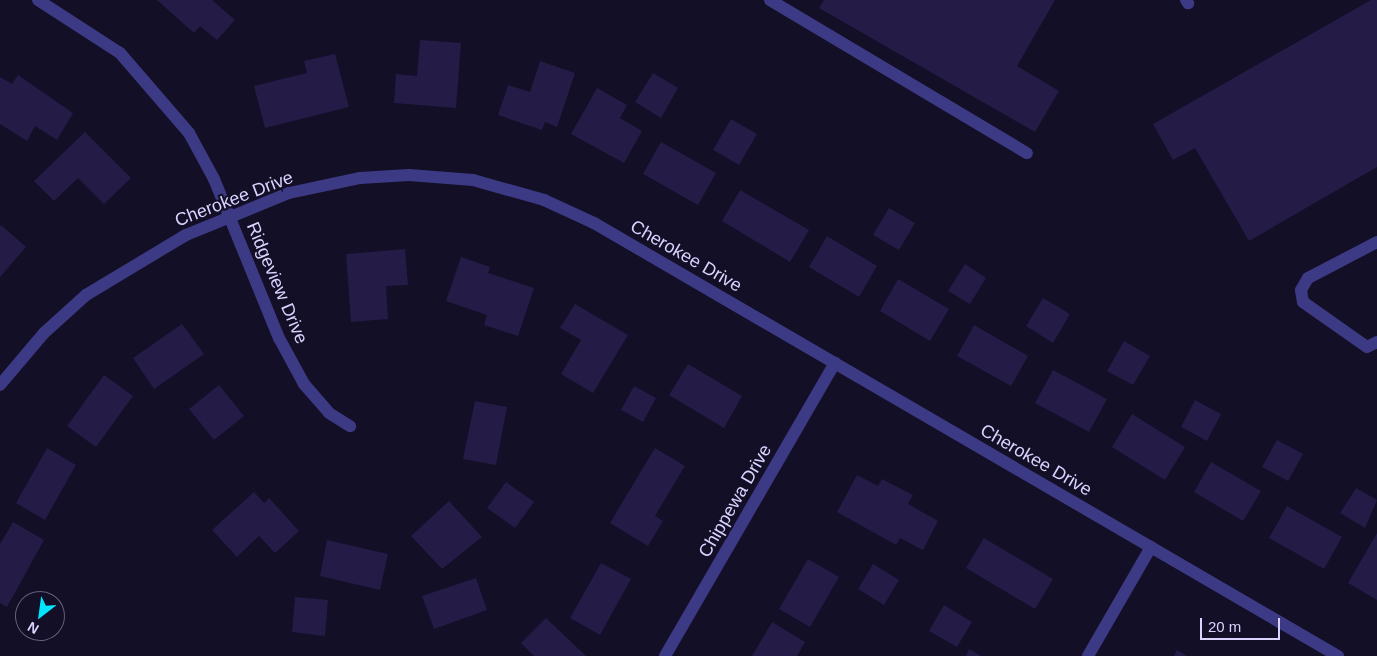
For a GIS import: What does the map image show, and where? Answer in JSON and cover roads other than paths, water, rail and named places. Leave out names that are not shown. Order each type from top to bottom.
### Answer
[{"type":"street","name":"Ridgeview Drive","points":[[38,0],[120,53],[164,100],[190,133],[230,218],[279,338],[304,384],[329,413],[350,426]]},
{"type":"street","points":[[770,0],[1027,154]]},
{"type":"street","name":"Cherokee Drive","points":[[0,385],[44,333],[112,275],[186,235],[288,193],[360,178],[409,175],[500,186],[594,223],[1338,656]]},
{"type":"street","points":[[1377,242],[1308,278],[1301,290],[1304,302],[1367,347],[1377,342]]},
{"type":"street","name":"Chippewa Drive","points":[[665,656],[835,363]]},
{"type":"street","points":[[1088,656],[1151,547]]}]
